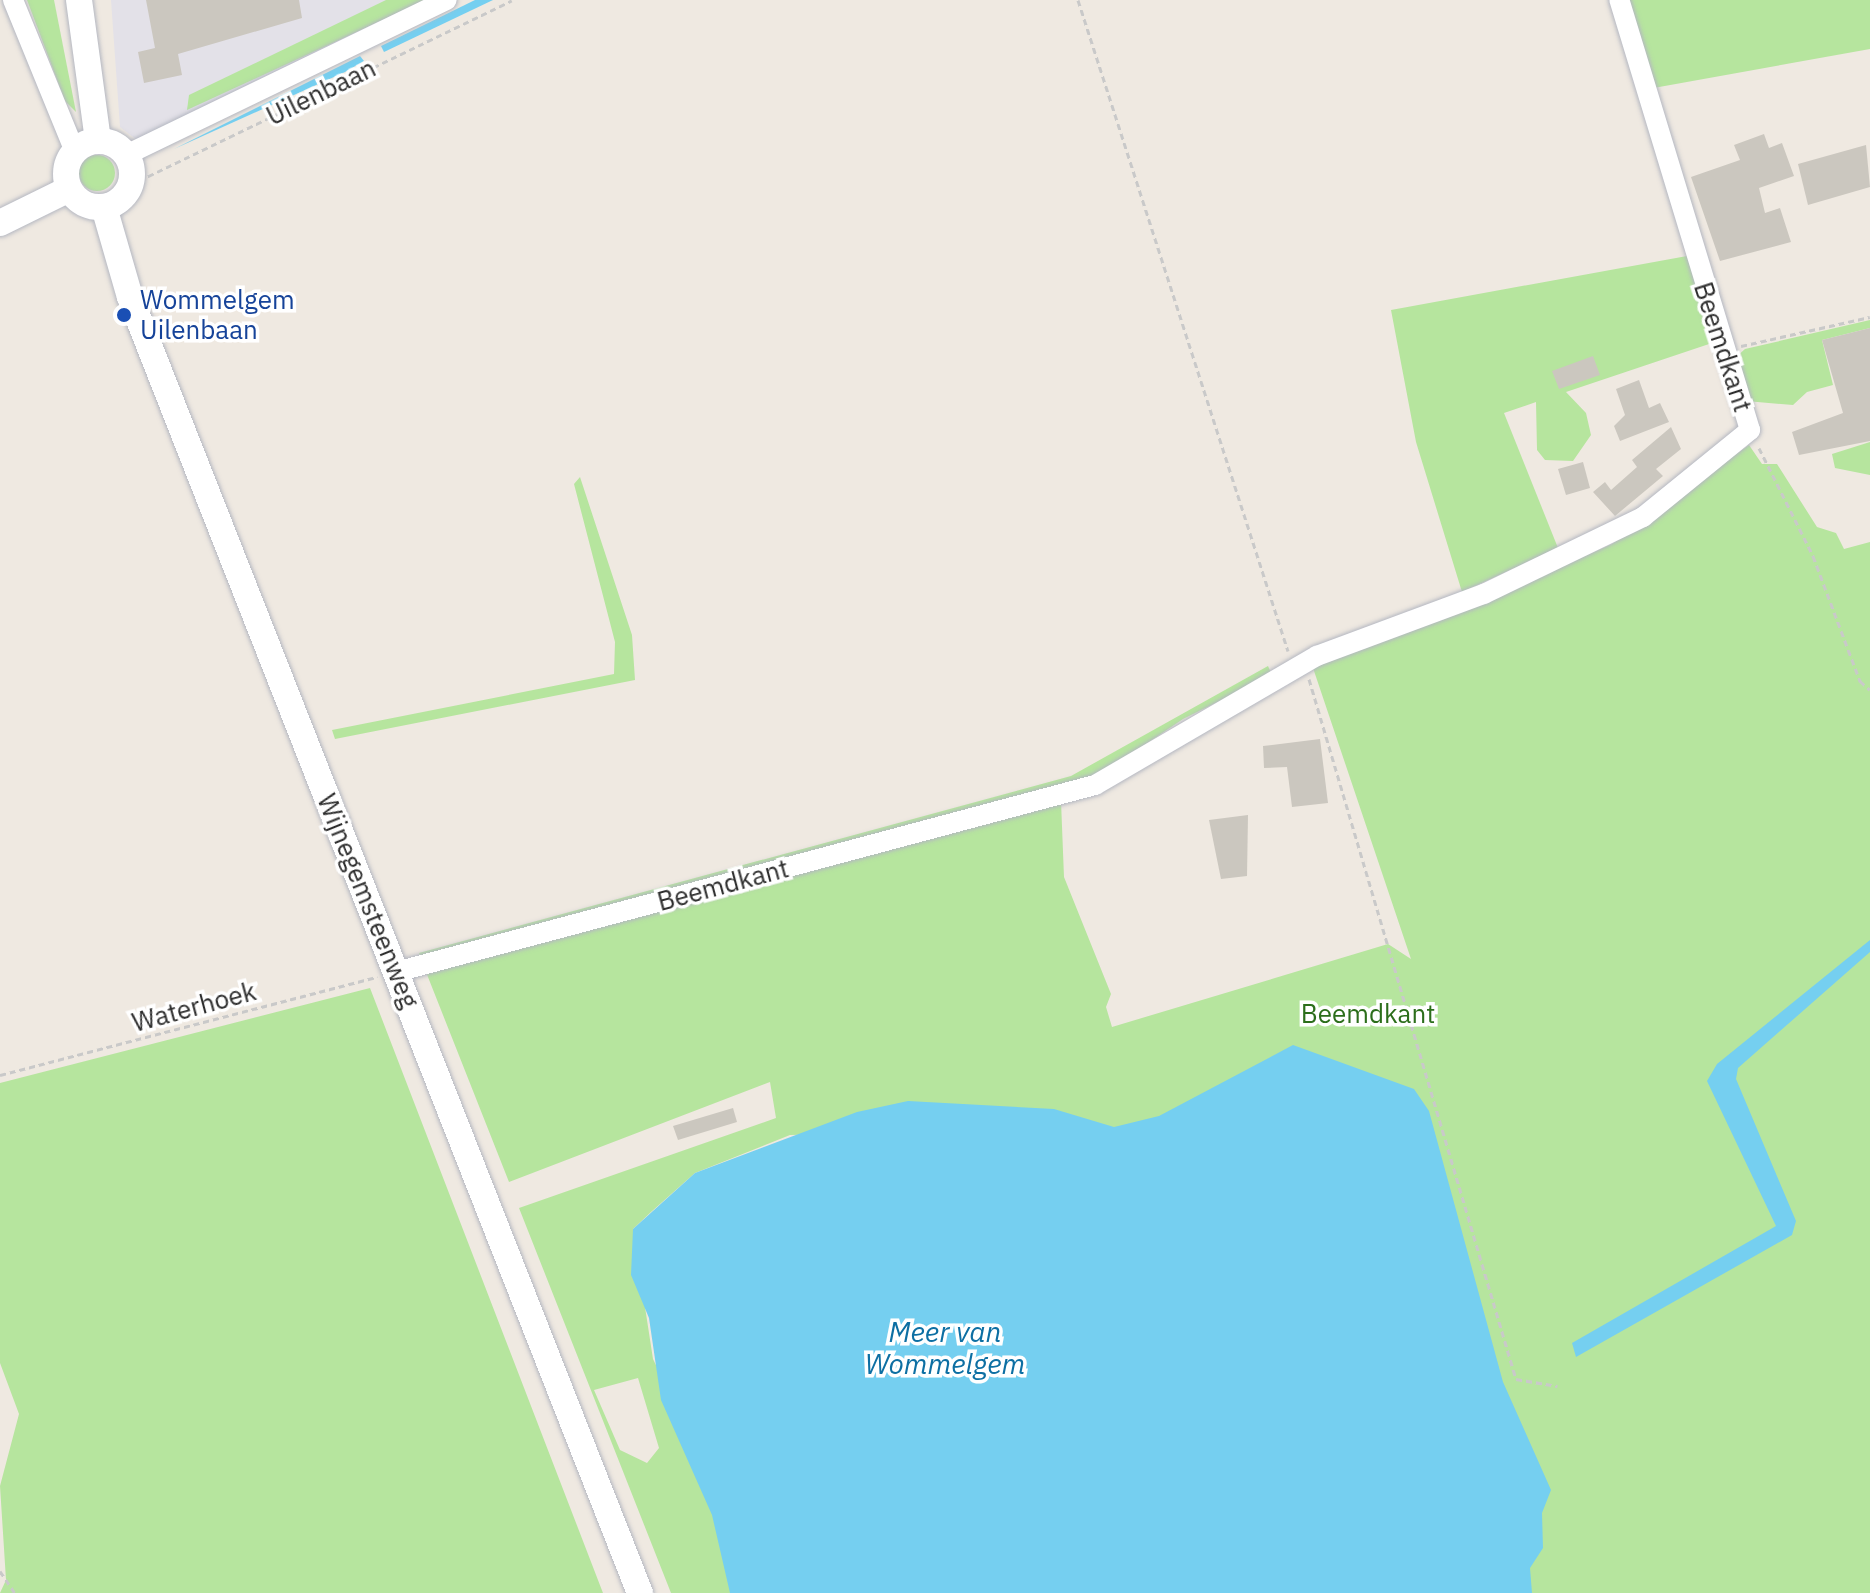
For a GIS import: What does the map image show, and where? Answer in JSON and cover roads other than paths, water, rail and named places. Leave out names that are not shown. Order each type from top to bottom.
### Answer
[{"type":"street","points":[[13,0],[86,146]]},
{"type":"street","points":[[79,0],[86,146],[66,173],[69,189],[84,204],[104,207],[130,185],[126,155],[86,146]]},
{"type":"street","name":"Uilenbaan","points":[[126,155],[446,0]]},
{"type":"street","name":"Beemdkant","points":[[396,972],[1095,785],[1298,668],[1606,540],[1750,430],[1619,0]]},
{"type":"street","points":[[0,223],[69,189]]},
{"type":"street","name":"Wijnegemsteenweg","points":[[104,207],[130,297],[640,1593]]},
{"type":"water","points":[[475,0],[493,0],[384,52],[381,46]]},
{"type":"water","points":[[360,56],[364,61],[345,72],[174,149]]},
{"type":"water","points":[[1870,940],[1870,952],[1738,1068],[1736,1079],[1796,1221],[1792,1235],[1576,1357],[1572,1343],[1776,1226],[1707,1081],[1717,1064]]},
{"type":"water","name":"Meer van Wommelgem","points":[[1293,1045],[1414,1089],[1429,1111],[1503,1382],[1551,1490],[1542,1513],[1543,1548],[1530,1568],[1532,1593],[730,1593],[712,1515],[661,1400],[649,1318],[631,1275],[633,1229],[695,1173],[857,1112],[908,1101],[1054,1109],[1114,1127],[1159,1116]]},
{"type":"place","name":"Wommelgem Uilenbaan","points":[[124,315]]}]
